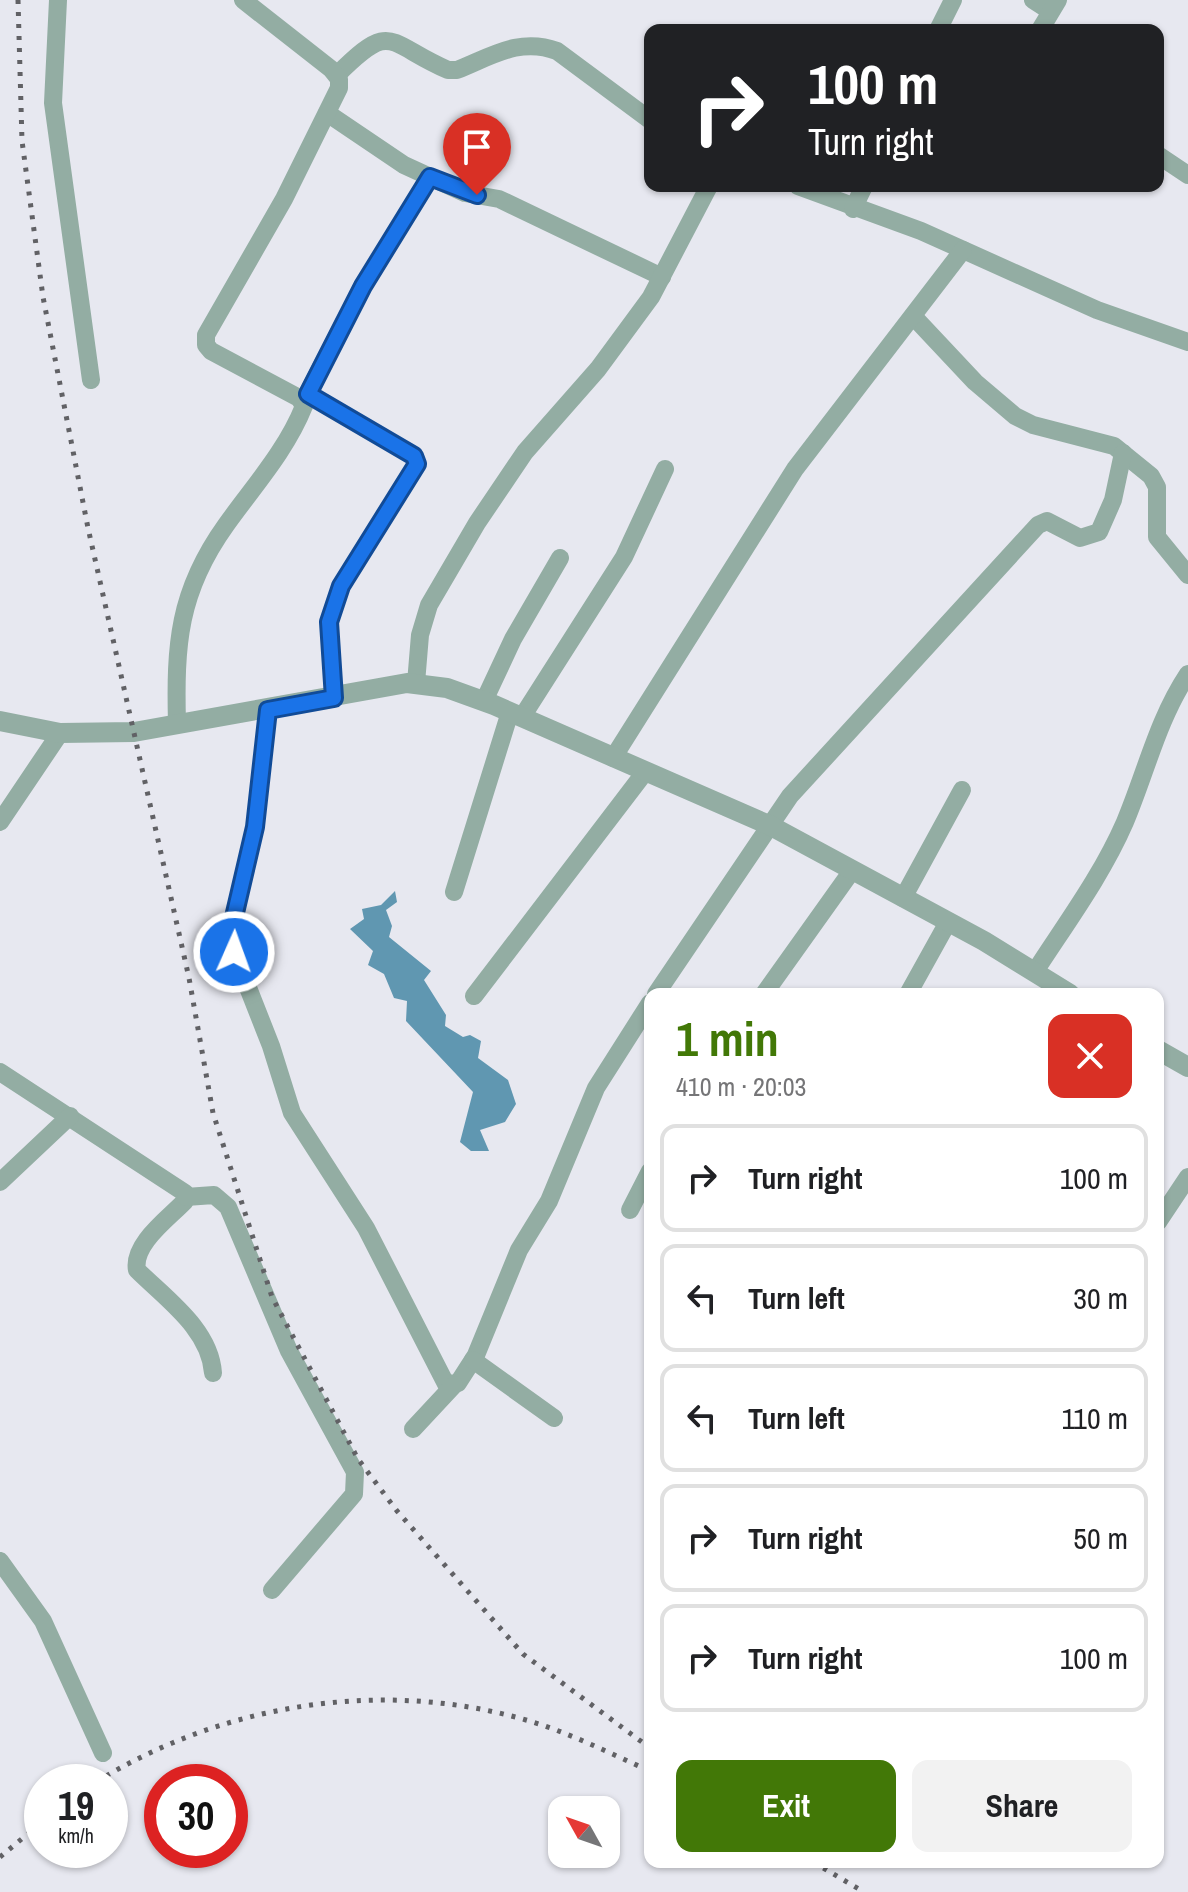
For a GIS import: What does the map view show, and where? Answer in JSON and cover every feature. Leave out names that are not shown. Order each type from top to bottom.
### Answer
[{"type":"street","points":[[58,0],[53,103],[91,380]]},
{"type":"street","points":[[243,0],[337,75],[339,88],[205,342],[215,354],[414,456],[417,464],[341,586],[329,622],[334,698]]},
{"type":"street","points":[[941,24],[953,0]]},
{"type":"street","points":[[1033,0],[1054,6],[1044,24]]},
{"type":"street","points":[[337,75],[365,47],[383,40],[398,44],[448,70],[532,44],[557,51],[644,116]]},
{"type":"street","points":[[327,113],[391,159],[465,193],[499,199],[662,277]]},
{"type":"street","points":[[1164,159],[1188,175]]},
{"type":"street","points":[[177,724],[175,656],[192,587],[207,554],[270,468],[303,410],[305,398],[363,286],[430,177]]},
{"type":"street","points":[[416,683],[420,635],[429,605],[477,523],[525,452],[598,369],[662,277],[706,192]]},
{"type":"street","points":[[812,192],[921,231],[1097,310],[1188,342]]},
{"type":"street","points":[[853,209],[861,192]]},
{"type":"street","points":[[613,758],[795,469],[963,250]]},
{"type":"street","points":[[913,316],[975,382],[1015,416],[1033,425],[1102,441],[1123,453],[1155,482],[1157,537],[1188,575]]},
{"type":"street","points":[[660,988],[802,782],[1038,525],[1047,521],[1080,538],[1099,532],[1113,500],[1123,453]]},
{"type":"street","points":[[454,892],[516,715],[624,557],[665,469]]},
{"type":"street","points":[[484,701],[513,639],[560,558]]},
{"type":"street","points":[[1036,970],[1095,879],[1118,835],[1162,721],[1188,674]]},
{"type":"street","points":[[0,721],[60,733],[134,732],[416,683],[447,688],[484,701],[771,826],[1036,970],[1062,988]]},
{"type":"street","points":[[268,710],[255,827],[234,917],[234,952],[271,1046],[292,1113],[366,1228],[444,1382],[454,1385]]},
{"type":"street","points":[[0,822],[60,733]]},
{"type":"street","points":[[474,996],[645,772]]},
{"type":"street","points":[[903,898],[962,790]]},
{"type":"street","points":[[768,988],[851,872]]},
{"type":"street","points":[[911,988],[948,922]]},
{"type":"street","points":[[413,1429],[473,1360],[513,1264],[554,1190],[589,1103],[644,1013]]},
{"type":"street","points":[[1164,1053],[1188,1067]]},
{"type":"street","points":[[0,1097],[7,1077],[183,1191],[186,1197]]},
{"type":"street","points":[[0,1182],[70,1116]]},
{"type":"street","points":[[1164,1213],[1188,1177]]},
{"type":"street","points":[[630,1210],[644,1183]]},
{"type":"street","points":[[213,1373],[212,1357],[200,1334],[135,1264],[143,1245],[186,1197],[214,1195],[228,1207],[289,1351],[355,1472],[354,1494],[272,1590]]},
{"type":"street","points":[[473,1360],[554,1418]]},
{"type":"street","points":[[0,1561],[43,1621],[103,1753]]},
{"type":"water","points":[[395,891],[397,902],[386,910],[392,926],[389,937],[431,971],[424,980],[446,1015],[445,1026],[463,1037],[470,1035],[481,1041],[478,1058],[508,1080],[516,1104],[505,1122],[480,1130],[489,1151],[471,1151],[460,1142],[473,1092],[406,1021],[407,1001],[394,998],[384,974],[368,965],[373,951],[350,929],[364,919],[362,909],[381,905]]},
{"type":"railway","points":[[18,0],[22,141],[43,297],[88,528],[189,978],[213,1113],[272,1297],[358,1459],[397,1511],[523,1654],[644,1744]]},
{"type":"railway","points":[[128,1764],[196,1734],[250,1717],[304,1706],[360,1701],[416,1701],[471,1707],[526,1720],[644,1768]]},
{"type":"railway","points":[[0,1857],[24,1837]]},
{"type":"railway","points":[[823,1868],[864,1892]]},
{"type":"route","points":[[234,952],[234,917],[255,827],[268,710],[334,698],[329,622],[341,586],[417,464],[414,456],[308,394],[363,286],[430,177],[465,193],[477,195]]}]
